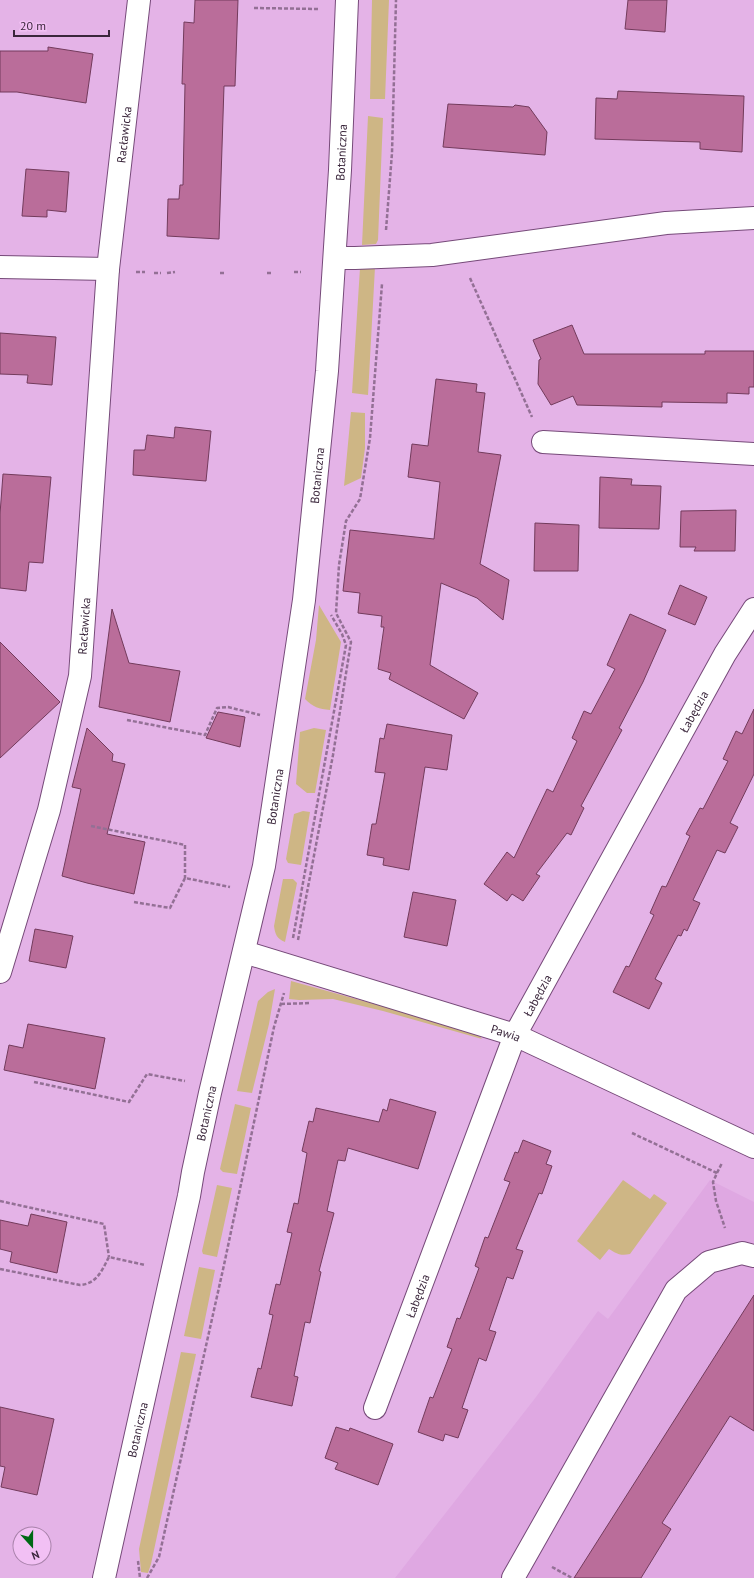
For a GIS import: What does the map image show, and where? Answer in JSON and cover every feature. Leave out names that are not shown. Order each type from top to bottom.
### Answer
[{"type":"street","name":"Racławicka","points":[[0,972],[48,810],[80,676],[108,269],[139,0]]},
{"type":"street","name":"Botaniczna","points":[[104,1578],[190,1196],[193,1172],[210,1093],[264,866],[304,600],[327,372],[335,258],[346,0]]},
{"type":"street","points":[[335,258],[432,255],[666,223],[754,218]]},
{"type":"street","points":[[0,267],[108,269]]},
{"type":"street","points":[[543,442],[754,454]]},
{"type":"street","name":"Łabędzia","points":[[376,1408],[515,1035],[725,654],[754,608]]},
{"type":"street","name":"Pawia","points":[[244,952],[515,1035],[754,1147]]},
{"type":"street","points":[[513,1578],[676,1290],[709,1262],[742,1254],[754,1256]]},
{"type":"path","points":[[147,1578],[158,1558],[222,1272],[274,1027],[293,967],[333,755],[351,642],[336,613],[340,565],[346,521],[360,499],[370,438],[392,152],[396,0]]},
{"type":"path","points":[[254,8],[324,9]]},
{"type":"path","points":[[458,252],[543,442]]},
{"type":"path","points":[[134,272],[144,272]]},
{"type":"path","points":[[167,273],[175,272]]},
{"type":"path","points":[[294,272],[301,272]]},
{"type":"path","points":[[154,273],[161,273]]},
{"type":"path","points":[[220,273],[226,273]]},
{"type":"path","points":[[127,720],[205,735],[217,708],[228,708],[251,713]]},
{"type":"path","points":[[91,826],[185,845],[185,878],[170,908],[134,902]]},
{"type":"path","points":[[185,878],[231,887]]},
{"type":"path","points":[[34,1082],[129,1102],[147,1074],[177,1079]]},
{"type":"path","points":[[632,1133],[717,1173],[713,1182],[716,1201],[725,1228]]},
{"type":"path","points":[[0,1201],[104,1224],[109,1257],[96,1279],[85,1285],[0,1269]]},
{"type":"path","points":[[109,1257],[141,1264]]},
{"type":"path","points":[[546,1563],[572,1578]]},
{"type":"shaded area","points":[[372,0],[389,0],[385,99],[370,99]]},
{"type":"shaded area","points":[[368,116],[383,118],[378,240],[376,244],[362,245]]},
{"type":"shaded area","points":[[375,267],[368,395],[352,393],[360,268]]},
{"type":"shaded area","points":[[351,412],[365,413],[365,448],[361,478],[344,486]]},
{"type":"shaded area","points":[[319,605],[341,642],[330,710],[316,707],[305,699],[316,640]]},
{"type":"shaded area","points":[[314,728],[326,730],[315,793],[307,793],[296,784],[300,732]]},
{"type":"shaded area","points":[[303,811],[310,812],[301,865],[288,863],[286,859],[294,814]]},
{"type":"shaded area","points":[[283,879],[293,879],[297,883],[285,942],[277,936],[274,926]]},
{"type":"shaded area","points":[[291,981],[476,1032],[482,1039],[383,1011],[333,999],[289,999]]},
{"type":"shaded area","points":[[275,989],[269,1024],[252,1093],[237,1091],[258,1001],[268,992]]},
{"type":"shaded area","points":[[235,1104],[251,1108],[237,1174],[223,1172],[220,1169]]},
{"type":"shaded area","points":[[623,1180],[650,1199],[654,1194],[667,1203],[630,1254],[619,1254],[609,1249],[600,1260],[577,1241]]},
{"type":"shaded area","points":[[710,1180],[754,1202],[754,1578],[395,1578],[536,1397],[598,1311],[608,1319]]},
{"type":"shaded area","points":[[217,1185],[232,1188],[217,1257],[203,1254],[202,1251]]},
{"type":"shaded area","points":[[199,1267],[215,1270],[201,1339],[184,1336]]},
{"type":"shaded area","points":[[181,1352],[196,1354],[151,1564],[148,1573],[141,1572],[139,1549]]},
{"type":"building","points":[[195,0],[238,0],[235,86],[224,86],[219,239],[167,236],[168,199],[179,199],[180,185],[183,185],[185,84],[182,84],[184,22],[194,23]]},
{"type":"building","points":[[628,0],[667,0],[665,32],[625,29]]},
{"type":"building","points":[[48,47],[93,54],[86,103],[17,92],[0,92],[0,51],[48,51]]},
{"type":"building","points":[[618,91],[744,96],[742,152],[700,149],[700,142],[595,139],[596,98],[617,99]]},
{"type":"building","points":[[448,104],[513,107],[515,105],[529,107],[547,132],[545,155],[443,147]]},
{"type":"building","points":[[26,169],[69,172],[66,212],[47,210],[47,217],[22,216]]},
{"type":"building","points":[[572,325],[584,354],[705,354],[705,351],[754,351],[754,387],[749,387],[749,394],[727,393],[727,403],[662,402],[662,407],[577,405],[573,396],[551,405],[538,384],[539,360],[541,359],[533,340]]},
{"type":"building","points":[[0,333],[56,337],[52,385],[27,383],[28,375],[0,374]]},
{"type":"building","points":[[436,379],[477,384],[476,392],[485,393],[478,452],[501,455],[480,564],[509,580],[503,620],[477,598],[441,583],[430,665],[478,693],[464,719],[389,679],[391,673],[378,669],[384,627],[381,627],[382,616],[358,613],[360,593],[343,591],[350,530],[434,539],[440,482],[408,477],[412,444],[428,446]]},
{"type":"building","points":[[175,427],[211,431],[206,481],[133,475],[134,450],[145,450],[147,435],[174,438]]},
{"type":"building","points":[[3,474],[51,477],[43,563],[29,562],[26,591],[0,588],[0,514]]},
{"type":"building","points":[[600,477],[632,479],[631,485],[661,486],[659,529],[599,528]]},
{"type":"building","points":[[736,510],[735,551],[694,551],[696,547],[680,547],[681,511]]},
{"type":"building","points":[[535,523],[579,525],[578,571],[534,571]]},
{"type":"building","points":[[680,585],[707,597],[695,625],[668,614]]},
{"type":"building","points":[[112,609],[129,663],[180,671],[170,722],[99,707]]},
{"type":"building","points":[[630,614],[666,630],[643,682],[619,728],[622,730],[581,806],[584,808],[571,835],[567,833],[536,874],[540,876],[523,901],[512,894],[507,901],[484,884],[507,852],[514,858],[547,789],[553,792],[577,741],[572,738],[584,711],[591,714],[615,669],[607,665]]},
{"type":"building","points":[[0,642],[60,702],[0,758]]},
{"type":"building","points":[[754,709],[754,774],[730,823],[738,827],[725,853],[717,850],[693,900],[700,903],[687,931],[684,929],[681,936],[678,935],[655,979],[662,983],[649,1009],[613,992],[626,966],[629,967],[654,915],[650,913],[662,886],[666,887],[690,836],[686,834],[700,808],[703,809],[728,761],[723,759],[736,731],[742,734]]},
{"type":"building","points":[[218,712],[245,717],[240,747],[206,738]]},
{"type":"building","points":[[387,724],[452,735],[447,770],[425,767],[409,870],[383,865],[384,858],[367,855],[372,824],[376,824],[385,773],[375,772],[380,738],[384,739]]},
{"type":"building","points":[[87,728],[113,754],[112,761],[125,764],[107,834],[145,842],[134,894],[62,876],[81,789],[72,787]]},
{"type":"building","points":[[413,892],[456,900],[447,946],[404,937]]},
{"type":"building","points":[[35,929],[73,936],[66,968],[29,961]]},
{"type":"building","points":[[28,1024],[105,1038],[95,1089],[4,1070],[9,1045],[23,1048]]},
{"type":"building","points":[[390,1099],[436,1112],[418,1169],[348,1148],[345,1161],[338,1160],[327,1211],[334,1213],[319,1271],[321,1272],[310,1323],[305,1322],[294,1376],[298,1377],[292,1406],[251,1397],[258,1368],[261,1369],[273,1315],[269,1314],[276,1284],[280,1285],[292,1233],[287,1232],[294,1203],[298,1204],[307,1153],[302,1151],[309,1121],[313,1122],[316,1108],[379,1122],[383,1109],[387,1111]]},
{"type":"building","points":[[523,1140],[551,1151],[546,1164],[552,1166],[542,1194],[539,1193],[516,1249],[523,1251],[513,1279],[507,1277],[489,1330],[496,1332],[486,1361],[479,1358],[462,1408],[468,1410],[458,1438],[445,1434],[443,1441],[418,1432],[430,1397],[433,1398],[452,1349],[447,1347],[457,1318],[460,1319],[479,1268],[475,1266],[485,1237],[488,1238],[510,1182],[504,1180],[515,1152],[518,1153]]},
{"type":"building","points":[[31,1214],[67,1222],[57,1273],[10,1262],[12,1252],[0,1249],[0,1220],[28,1226]]},
{"type":"building","points":[[754,1295],[754,1431],[730,1416],[662,1523],[671,1529],[641,1578],[574,1578]]},
{"type":"building","points":[[0,1407],[54,1419],[37,1495],[1,1487],[5,1467],[0,1466]]},
{"type":"building","points":[[336,1427],[349,1431],[350,1428],[393,1444],[378,1485],[335,1469],[338,1463],[325,1458]]}]
